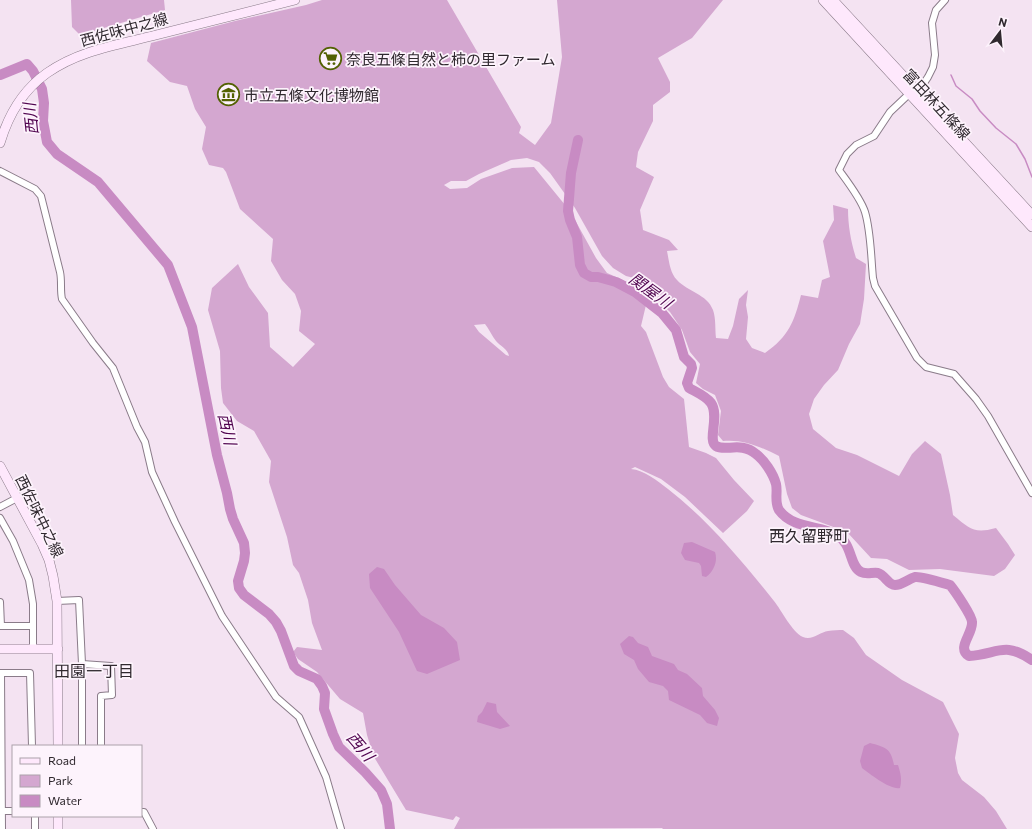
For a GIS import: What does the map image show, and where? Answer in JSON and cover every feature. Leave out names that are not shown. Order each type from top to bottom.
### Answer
[{"type":"main road","name":"西佐味中之線","points":[[0,143],[2,127],[33,84],[47,73],[67,61],[94,50],[295,0]]},
{"type":"main road","name":"富田林五條線","points":[[823,0],[1032,215]]},
{"type":"main road","name":"富田林五條線","points":[[832,0],[1032,227]]},
{"type":"main road","name":"西佐味中之線","points":[[0,466],[50,560],[57,601],[58,745]]},
{"type":"main road","points":[[0,649],[58,649]]},
{"type":"main road","points":[[58,817],[58,829]]},
{"type":"street","points":[[945,0],[936,10],[932,23],[935,55],[933,66],[924,83],[912,91],[890,112],[874,136],[856,145],[847,154],[838,170],[850,185],[865,211],[868,224],[875,286],[906,341],[917,358],[926,367],[954,374],[976,399],[988,416],[1032,493]]},
{"type":"street","points":[[0,171],[34,189],[41,196],[62,279],[60,291],[62,299],[93,343],[113,368],[144,442],[152,472],[222,616],[276,697],[299,717],[326,777],[341,829]]},
{"type":"street","points":[[0,507],[17,498]]},
{"type":"street","points":[[0,518],[13,541],[29,580],[33,604],[32,649]]},
{"type":"street","points":[[57,601],[80,600],[82,745]]},
{"type":"street","points":[[0,602],[0,626],[33,626]]},
{"type":"street","points":[[82,664],[111,666],[112,695],[101,696],[101,745]]},
{"type":"street","points":[[2,829],[0,673],[30,673],[32,745]]},
{"type":"street","points":[[1,811],[12,811]]},
{"type":"street","points":[[142,812],[144,812],[153,829]]},
{"type":"street","points":[[35,817],[35,829]]},
{"type":"green space","points":[[71,0],[164,0],[165,10],[80,35],[72,27]]},
{"type":"green space","points":[[322,0],[447,0],[521,127],[519,133],[535,145],[551,123],[562,57],[557,0],[723,0],[692,38],[658,58],[670,82],[670,92],[653,105],[653,121],[638,152],[636,167],[654,177],[640,210],[643,230],[669,240],[678,250],[667,251],[673,274],[681,284],[702,297],[710,305],[715,317],[716,338],[728,339],[733,326],[739,299],[748,290],[746,305],[748,317],[746,339],[752,348],[765,353],[780,341],[789,328],[796,313],[801,295],[818,298],[822,280],[830,277],[823,241],[834,220],[833,205],[848,209],[850,234],[856,258],[866,264],[864,299],[860,324],[849,344],[838,370],[824,385],[814,399],[809,414],[813,429],[836,448],[857,455],[899,476],[912,454],[925,441],[941,454],[953,515],[968,527],[973,529],[989,530],[996,528],[1015,555],[1005,569],[994,576],[940,569],[909,570],[887,559],[871,558],[847,532],[801,515],[792,508],[787,494],[779,456],[745,442],[723,441],[718,435],[721,411],[715,395],[703,389],[696,383],[700,364],[690,352],[682,330],[670,312],[634,278],[626,276],[613,268],[602,256],[575,208],[550,173],[539,162],[527,158],[511,160],[466,181],[451,181],[444,185],[450,189],[467,188],[481,179],[512,168],[534,167],[570,211],[596,258],[607,273],[635,286],[646,305],[641,326],[646,332],[663,377],[669,387],[684,399],[689,447],[716,458],[754,501],[747,511],[723,533],[685,497],[661,479],[635,467],[631,469],[641,471],[655,479],[697,514],[750,571],[795,631],[803,637],[810,638],[828,631],[843,630],[854,638],[866,655],[902,680],[943,702],[959,734],[955,758],[958,773],[962,780],[984,797],[996,811],[1007,829],[454,829],[460,818],[456,816],[453,820],[406,810],[374,757],[367,735],[363,713],[340,699],[317,672],[298,659],[293,652],[297,647],[322,650],[312,623],[308,600],[299,573],[293,565],[287,537],[269,482],[271,461],[254,431],[237,421],[223,403],[220,351],[208,310],[212,288],[238,264],[249,287],[268,313],[270,347],[293,367],[315,344],[299,331],[301,311],[295,294],[282,280],[271,261],[273,239],[240,209],[226,172],[223,168],[209,165],[202,149],[206,127],[195,109],[187,86],[170,82],[147,61],[151,43],[235,21]],"holes":[[[485,324],[496,341],[506,349],[509,356],[479,332],[474,325]]]},
{"type":"water","points":[[692,542],[715,552],[715,566],[706,577],[702,576],[701,566],[699,563],[685,560],[681,553],[684,543]]},
{"type":"water","points":[[377,567],[384,569],[395,585],[421,615],[444,628],[457,642],[460,660],[427,674],[417,671],[399,632],[370,588],[369,574]]},
{"type":"water","points":[[629,636],[633,637],[638,643],[648,647],[652,656],[674,664],[678,670],[687,674],[702,688],[703,696],[715,710],[719,718],[717,726],[707,723],[700,715],[669,700],[668,691],[663,686],[649,682],[638,669],[634,660],[624,654],[620,644]]},
{"type":"water","points":[[487,702],[496,704],[497,712],[510,726],[500,729],[477,722],[478,716],[482,712]]},
{"type":"water","points":[[870,743],[886,749],[893,759],[894,765],[898,765],[901,777],[900,788],[891,787],[862,768],[860,761],[864,746]]},
{"type":"waterway","name":"西川","points":[[0,75],[27,64],[33,71],[42,89],[44,103],[43,121],[47,142],[57,154],[98,182],[168,265],[192,327],[217,455],[233,519],[244,543],[245,553],[238,581],[239,588],[244,595],[269,614],[276,622],[281,631],[294,666],[299,671],[317,679],[322,686],[325,693],[324,709],[339,747],[381,790],[387,804],[390,829]]},
{"type":"waterway","points":[[951,75],[956,86],[972,99],[980,111],[996,128],[1016,144],[1025,159],[1032,177]]},
{"type":"waterway","name":"関屋川","points":[[578,140],[571,173],[568,211],[577,237],[580,265],[584,273],[591,277],[598,277],[616,282],[635,292],[662,313],[676,330],[684,357],[691,364],[692,368],[687,383],[689,388],[706,398],[711,403],[713,408],[713,439],[716,446],[720,448],[745,448],[759,457],[768,467],[775,480],[779,510],[791,521],[837,535],[846,544],[854,565],[861,572],[878,573],[893,585],[900,584],[915,577],[950,585],[963,604],[972,622],[972,627],[964,645],[965,653],[969,656],[1007,650],[1022,654],[1032,660]]},
{"type":"place","name":"奈良五條自然と柿の里ファーム","points":[[330,59]]},
{"type":"place","name":"市立五條文化博物館","points":[[228,95]]},
{"type":"district","name":"西久留野町","points":[[809,535]]},
{"type":"district","name":"田園一丁目","points":[[94,670]]}]
